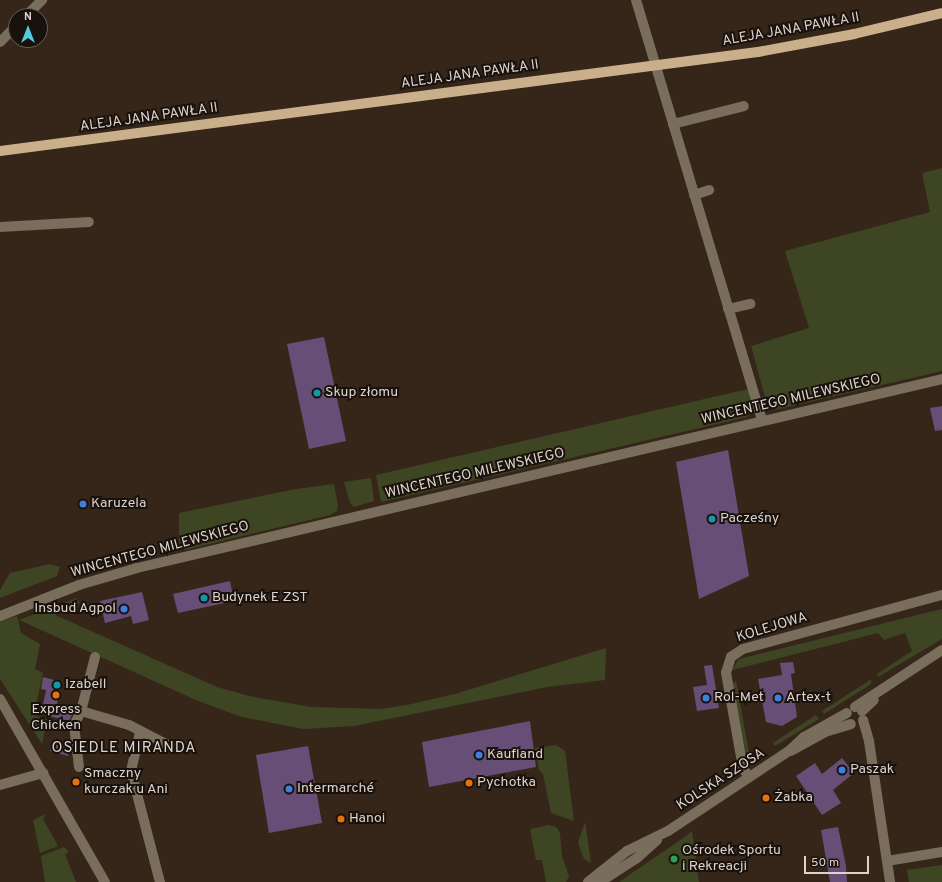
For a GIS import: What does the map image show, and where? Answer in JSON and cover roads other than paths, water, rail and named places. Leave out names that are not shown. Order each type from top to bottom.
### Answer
[{"type":"main road","name":"ALEJA JANA PAWŁA II","points":[[0,151],[803,45],[942,13]]},
{"type":"street","points":[[34,8],[42,0]]},
{"type":"street","points":[[636,0],[762,421]]},
{"type":"street","points":[[0,42],[8,34]]},
{"type":"street","points":[[673,124],[744,106]]},
{"type":"street","points":[[694,195],[709,190]]},
{"type":"street","points":[[0,227],[89,222]]},
{"type":"street","points":[[728,309],[750,304]]},
{"type":"street","name":"WINCENTEGO MILEWSKIEGO","points":[[0,616],[18,607],[137,568],[942,379]]},
{"type":"street","name":"KOLEJOWA","points":[[749,777],[743,768],[726,673],[734,655],[743,649],[942,595]]},
{"type":"street","name":"WINCENTEGO MILEWSKIEGO","points":[[0,608],[18,607]]},
{"type":"street","name":"KOLSKA SZOSA","points":[[600,882],[637,858],[668,831],[789,751],[804,737],[856,716],[885,688],[942,650]]},
{"type":"street","points":[[79,767],[74,725],[81,711],[95,657]]},
{"type":"street","points":[[0,699],[105,882]]},
{"type":"street","points":[[81,711],[129,725],[140,732],[172,747]]},
{"type":"street","points":[[856,716],[869,749],[890,882]]},
{"type":"street","points":[[140,732],[131,770],[160,882]]},
{"type":"street","points":[[0,785],[43,773]]},
{"type":"street","name":"KOLSKA SZOSA","points":[[588,882],[627,851],[668,831]]},
{"type":"street","points":[[887,861],[942,852]]},
{"type":"place","name":"Skup złomu","points":[[317,393]]},
{"type":"place","name":"Karuzela","points":[[83,504]]},
{"type":"place","name":"Pacześny","points":[[712,519]]},
{"type":"place","name":"Budynek E ZST","points":[[204,598]]},
{"type":"place","name":"Insbud Agpol","points":[[124,609]]},
{"type":"place","name":"Izabell","points":[[57,685]]},
{"type":"place","name":"Express Chicken","points":[[56,695]]},
{"type":"place","name":"Rol-Met","points":[[706,698]]},
{"type":"place","name":"Artex-t","points":[[778,698]]},
{"type":"place","name":"Kaufland","points":[[479,755]]},
{"type":"place","name":"Paszak","points":[[842,770]]},
{"type":"place","name":"Smaczny kurczak u Ani","points":[[76,782]]},
{"type":"place","name":"Pychotka","points":[[469,783]]},
{"type":"place","name":"Intermarché","points":[[289,789]]},
{"type":"place","name":"Żabka","points":[[766,798]]},
{"type":"place","name":"Hanoi","points":[[341,819]]},
{"type":"place","name":"Ośrodek Sportu i Rekreacji","points":[[674,859]]},
{"type":"district","name":"OSIEDLE MIRANDA","points":[[124,749]]}]
